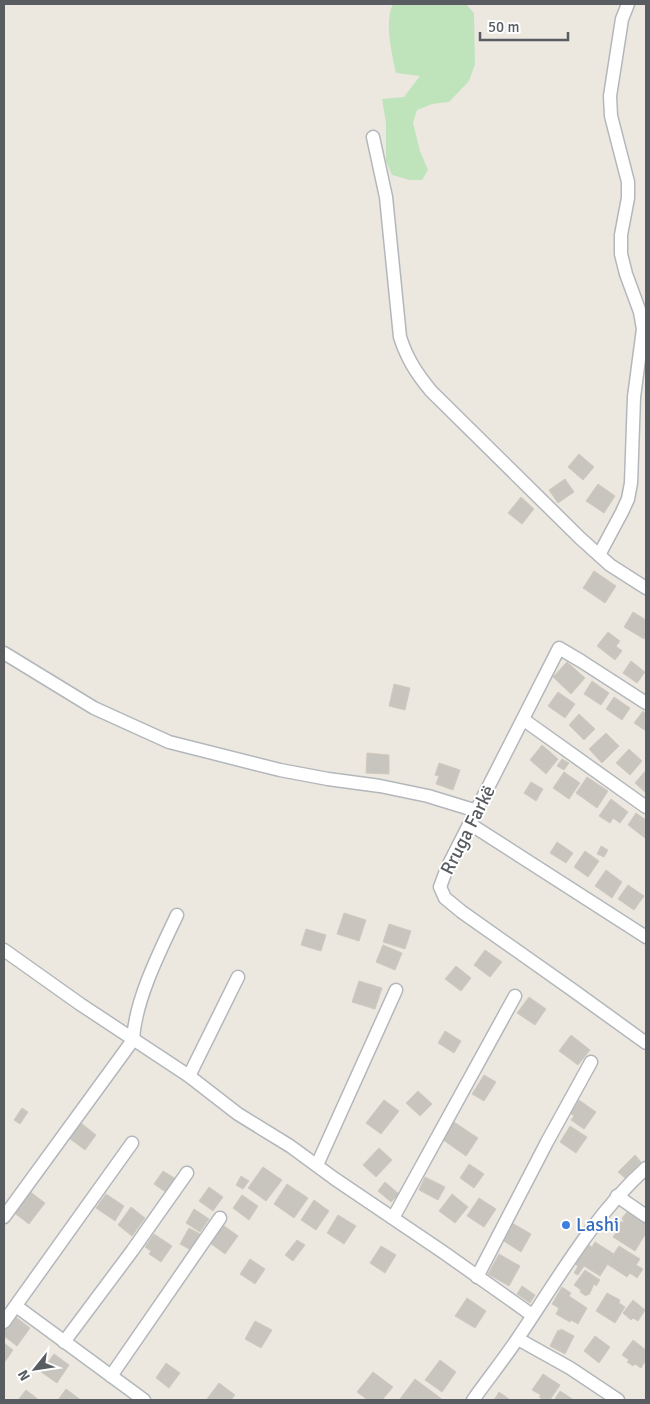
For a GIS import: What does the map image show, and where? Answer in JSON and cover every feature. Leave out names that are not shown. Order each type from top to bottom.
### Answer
[{"type":"street","points":[[599,555],[628,499],[631,483],[634,397],[643,329],[640,312],[621,254],[621,235],[628,198],[628,182],[616,139],[610,102],[622,20],[628,4]]},
{"type":"street","points":[[373,137],[386,197],[400,337],[406,355],[415,371],[431,391],[580,538],[617,570],[646,588]]},
{"type":"street","name":"Rruga Farkë","points":[[646,703],[581,660],[559,648],[440,887],[445,898],[488,932],[646,1043]]},
{"type":"street","points":[[4,653],[94,708],[169,742],[280,770],[380,786],[428,796],[477,811]]},
{"type":"street","points":[[524,720],[646,808]]},
{"type":"street","points":[[470,824],[646,936]]},
{"type":"street","points":[[4,1217],[133,1040],[136,1016],[143,996],[156,960],[177,915]]},
{"type":"street","points":[[4,950],[133,1040],[189,1076],[238,1114],[317,1165],[532,1315]]},
{"type":"street","points":[[189,1076],[238,977]]},
{"type":"street","points":[[317,1165],[396,990]]},
{"type":"street","points":[[393,1218],[515,996]]},
{"type":"street","points":[[477,1277],[547,1142],[592,1062]]},
{"type":"street","points":[[4,1322],[132,1143]]},
{"type":"street","points":[[473,1400],[518,1338],[571,1257],[617,1196],[646,1168]]},
{"type":"street","points":[[64,1342],[132,1251],[186,1173]]},
{"type":"street","points":[[617,1196],[646,1216]]},
{"type":"street","points":[[111,1376],[220,1218]]},
{"type":"street","points":[[16,1306],[144,1400]]},
{"type":"street","points":[[518,1338],[570,1368],[618,1400]]},
{"type":"green space","points":[[393,4],[466,4],[474,13],[475,64],[469,81],[449,102],[432,104],[417,110],[413,123],[420,151],[428,170],[422,180],[410,180],[392,175],[386,161],[386,123],[382,99],[404,97],[420,76],[396,73],[389,29],[390,11]]},
{"type":"building","points":[[579,454],[594,467],[583,480],[568,467]]},
{"type":"building","points":[[565,479],[574,492],[558,503],[549,490]]},
{"type":"building","points":[[598,484],[615,496],[604,513],[586,501]]},
{"type":"building","points":[[521,497],[534,509],[522,524],[508,513]]},
{"type":"building","points":[[594,571],[616,586],[605,603],[583,588]]},
{"type":"building","points":[[633,612],[646,620],[646,635],[644,639],[624,627]]},
{"type":"building","points":[[608,632],[620,641],[616,646],[622,651],[615,660],[597,646]]},
{"type":"building","points":[[631,661],[645,672],[637,683],[623,673]]},
{"type":"building","points":[[567,662],[585,678],[571,694],[553,677]]},
{"type":"building","points":[[592,681],[609,693],[601,705],[584,694]]},
{"type":"building","points":[[394,684],[410,688],[405,710],[389,706]]},
{"type":"building","points":[[558,692],[575,704],[565,718],[548,706]]},
{"type":"building","points":[[614,697],[630,708],[622,720],[606,709]]},
{"type":"building","points":[[643,711],[646,714],[646,731],[634,723]]},
{"type":"building","points":[[579,714],[595,729],[584,740],[569,725]]},
{"type":"building","points":[[606,733],[619,746],[602,763],[589,749]]},
{"type":"building","points":[[542,745],[558,759],[546,774],[530,760]]},
{"type":"building","points":[[629,749],[642,761],[630,775],[616,763]]},
{"type":"building","points":[[367,753],[389,755],[389,774],[366,773]]},
{"type":"building","points":[[562,759],[569,763],[564,770],[557,766]]},
{"type":"building","points":[[439,763],[460,770],[453,790],[436,784],[439,776],[435,775]]},
{"type":"building","points":[[646,770],[646,793],[635,783]]},
{"type":"building","points":[[564,772],[580,783],[569,799],[553,788]]},
{"type":"building","points":[[587,777],[608,791],[597,808],[576,793]]},
{"type":"building","points":[[531,782],[543,789],[536,801],[524,793]]},
{"type":"building","points":[[611,799],[628,812],[620,823],[613,818],[610,823],[599,816]]},
{"type":"building","points":[[636,813],[646,820],[645,838],[628,825]]},
{"type":"building","points":[[557,842],[573,853],[566,863],[550,853]]},
{"type":"building","points":[[601,846],[608,850],[604,857],[597,854]]},
{"type":"building","points":[[585,851],[599,861],[588,877],[574,867]]},
{"type":"building","points":[[606,870],[622,882],[612,898],[595,886]]},
{"type":"building","points":[[628,885],[644,896],[634,910],[618,899]]},
{"type":"building","points":[[344,913],[366,920],[359,941],[337,934]]},
{"type":"building","points":[[389,924],[411,931],[405,949],[383,942]]},
{"type":"building","points":[[306,929],[326,935],[321,951],[301,945]]},
{"type":"building","points":[[383,945],[402,953],[395,970],[376,962]]},
{"type":"building","points":[[485,950],[502,962],[490,977],[474,965]]},
{"type":"building","points":[[456,966],[471,978],[461,991],[445,979]]},
{"type":"building","points":[[359,981],[382,988],[375,1009],[352,1002]]},
{"type":"building","points":[[529,997],[546,1009],[535,1025],[517,1013]]},
{"type":"building","points":[[445,1031],[461,1041],[454,1053],[438,1043]]},
{"type":"building","points":[[571,1035],[590,1050],[578,1065],[559,1051]]},
{"type":"building","points":[[484,1075],[496,1082],[484,1101],[472,1094]]},
{"type":"building","points":[[418,1091],[432,1104],[420,1116],[406,1103]]},
{"type":"building","points":[[384,1100],[399,1111],[381,1134],[366,1123]]},
{"type":"building","points":[[579,1100],[596,1112],[584,1129],[571,1120],[574,1116],[570,1113]]},
{"type":"building","points":[[22,1108],[28,1112],[20,1124],[14,1120]]},
{"type":"building","points":[[454,1122],[478,1138],[466,1156],[442,1139]]},
{"type":"building","points":[[81,1123],[96,1135],[85,1150],[69,1138]]},
{"type":"building","points":[[570,1126],[587,1137],[576,1153],[560,1142]]},
{"type":"building","points":[[379,1148],[392,1160],[376,1177],[363,1165]]},
{"type":"building","points":[[635,1155],[641,1162],[625,1178],[618,1172]]},
{"type":"building","points":[[469,1164],[484,1174],[474,1188],[460,1178]]},
{"type":"building","points":[[263,1167],[282,1180],[266,1201],[248,1188]]},
{"type":"building","points":[[163,1171],[176,1179],[167,1193],[154,1184]]},
{"type":"building","points":[[241,1176],[249,1181],[243,1189],[236,1185]]},
{"type":"building","points":[[425,1177],[445,1187],[438,1200],[419,1190]]},
{"type":"building","points":[[385,1182],[399,1194],[391,1202],[378,1191]]},
{"type":"building","points":[[287,1184],[308,1198],[294,1218],[274,1204]]},
{"type":"building","points":[[209,1187],[223,1197],[213,1211],[199,1201]]},
{"type":"building","points":[[29,1191],[45,1203],[29,1224],[13,1212]]},
{"type":"building","points":[[106,1194],[124,1206],[115,1221],[96,1208]]},
{"type":"building","points":[[452,1194],[468,1207],[455,1223],[439,1211]]},
{"type":"building","points":[[242,1195],[258,1206],[249,1220],[233,1208]]},
{"type":"building","points":[[479,1198],[496,1209],[484,1227],[467,1216]]},
{"type":"building","points":[[314,1200],[329,1211],[316,1230],[301,1220]]},
{"type":"building","points":[[131,1207],[145,1218],[132,1236],[118,1225]]},
{"type":"building","points":[[194,1209],[209,1219],[200,1232],[186,1223]]},
{"type":"building","points":[[627,1212],[646,1224],[646,1233],[635,1251],[613,1237],[616,1233],[613,1232],[620,1228],[618,1225],[620,1222],[624,1222],[622,1218]]},
{"type":"building","points":[[338,1215],[356,1226],[344,1244],[327,1233]]},
{"type":"building","points":[[512,1223],[531,1234],[521,1252],[502,1240]]},
{"type":"building","points":[[223,1225],[238,1236],[225,1254],[210,1243]]},
{"type":"building","points":[[189,1228],[200,1234],[191,1250],[180,1244]]},
{"type":"building","points":[[154,1234],[172,1246],[161,1262],[149,1254],[151,1251],[145,1247]]},
{"type":"building","points":[[297,1240],[305,1245],[293,1261],[285,1255]]},
{"type":"building","points":[[595,1242],[614,1254],[600,1276],[584,1266],[578,1275],[574,1273],[578,1266],[575,1264],[587,1244],[592,1247]]},
{"type":"building","points":[[381,1246],[396,1255],[385,1273],[370,1263]]},
{"type":"building","points":[[619,1246],[640,1259],[636,1265],[643,1269],[637,1278],[630,1273],[627,1277],[607,1264]]},
{"type":"building","points":[[499,1254],[520,1266],[509,1286],[488,1274]]},
{"type":"building","points":[[250,1259],[265,1269],[255,1284],[240,1274]]},
{"type":"building","points":[[585,1270],[600,1280],[596,1286],[594,1284],[589,1295],[586,1296],[574,1285]]},
{"type":"building","points":[[522,1286],[535,1295],[530,1303],[517,1294]]},
{"type":"building","points":[[562,1287],[571,1293],[569,1296],[587,1308],[578,1324],[556,1314],[559,1308],[552,1304]]},
{"type":"building","points":[[607,1293],[620,1300],[619,1303],[625,1307],[615,1323],[596,1311]]},
{"type":"building","points":[[467,1298],[486,1311],[475,1328],[455,1316]]},
{"type":"building","points":[[633,1300],[645,1310],[638,1321],[633,1318],[631,1320],[623,1313]]},
{"type":"building","points":[[13,1315],[30,1328],[17,1346],[4,1336],[4,1327]]},
{"type":"building","points":[[255,1321],[272,1330],[261,1348],[245,1339]]},
{"type":"building","points":[[561,1329],[574,1336],[565,1354],[550,1346],[558,1330],[560,1331]]},
{"type":"building","points":[[595,1336],[610,1347],[599,1363],[584,1351]]},
{"type":"building","points":[[633,1340],[646,1350],[646,1360],[641,1368],[627,1362],[629,1360],[622,1355]]},
{"type":"building","points":[[4,1343],[13,1350],[4,1363]]},
{"type":"building","points":[[54,1354],[69,1365],[57,1383],[41,1372]]},
{"type":"building","points":[[440,1360],[456,1372],[442,1392],[425,1380]]},
{"type":"building","points":[[166,1363],[180,1373],[169,1388],[156,1378]]},
{"type":"building","points":[[373,1372],[393,1387],[382,1400],[368,1400],[357,1392]]},
{"type":"building","points":[[543,1374],[560,1385],[550,1400],[544,1400],[539,1397],[541,1395],[532,1390]]},
{"type":"building","points":[[415,1379],[443,1400],[400,1399]]},
{"type":"building","points":[[219,1383],[235,1395],[231,1400],[207,1399]]},
{"type":"building","points":[[66,1389],[81,1400],[58,1400]]},
{"type":"building","points":[[26,1390],[39,1400],[18,1400]]},
{"type":"building","points":[[560,1391],[574,1400],[554,1400]]},
{"type":"building","points":[[499,1392],[509,1399],[494,1400]]},
{"type":"place","name":"Lashi","points":[[566,1225]]}]
